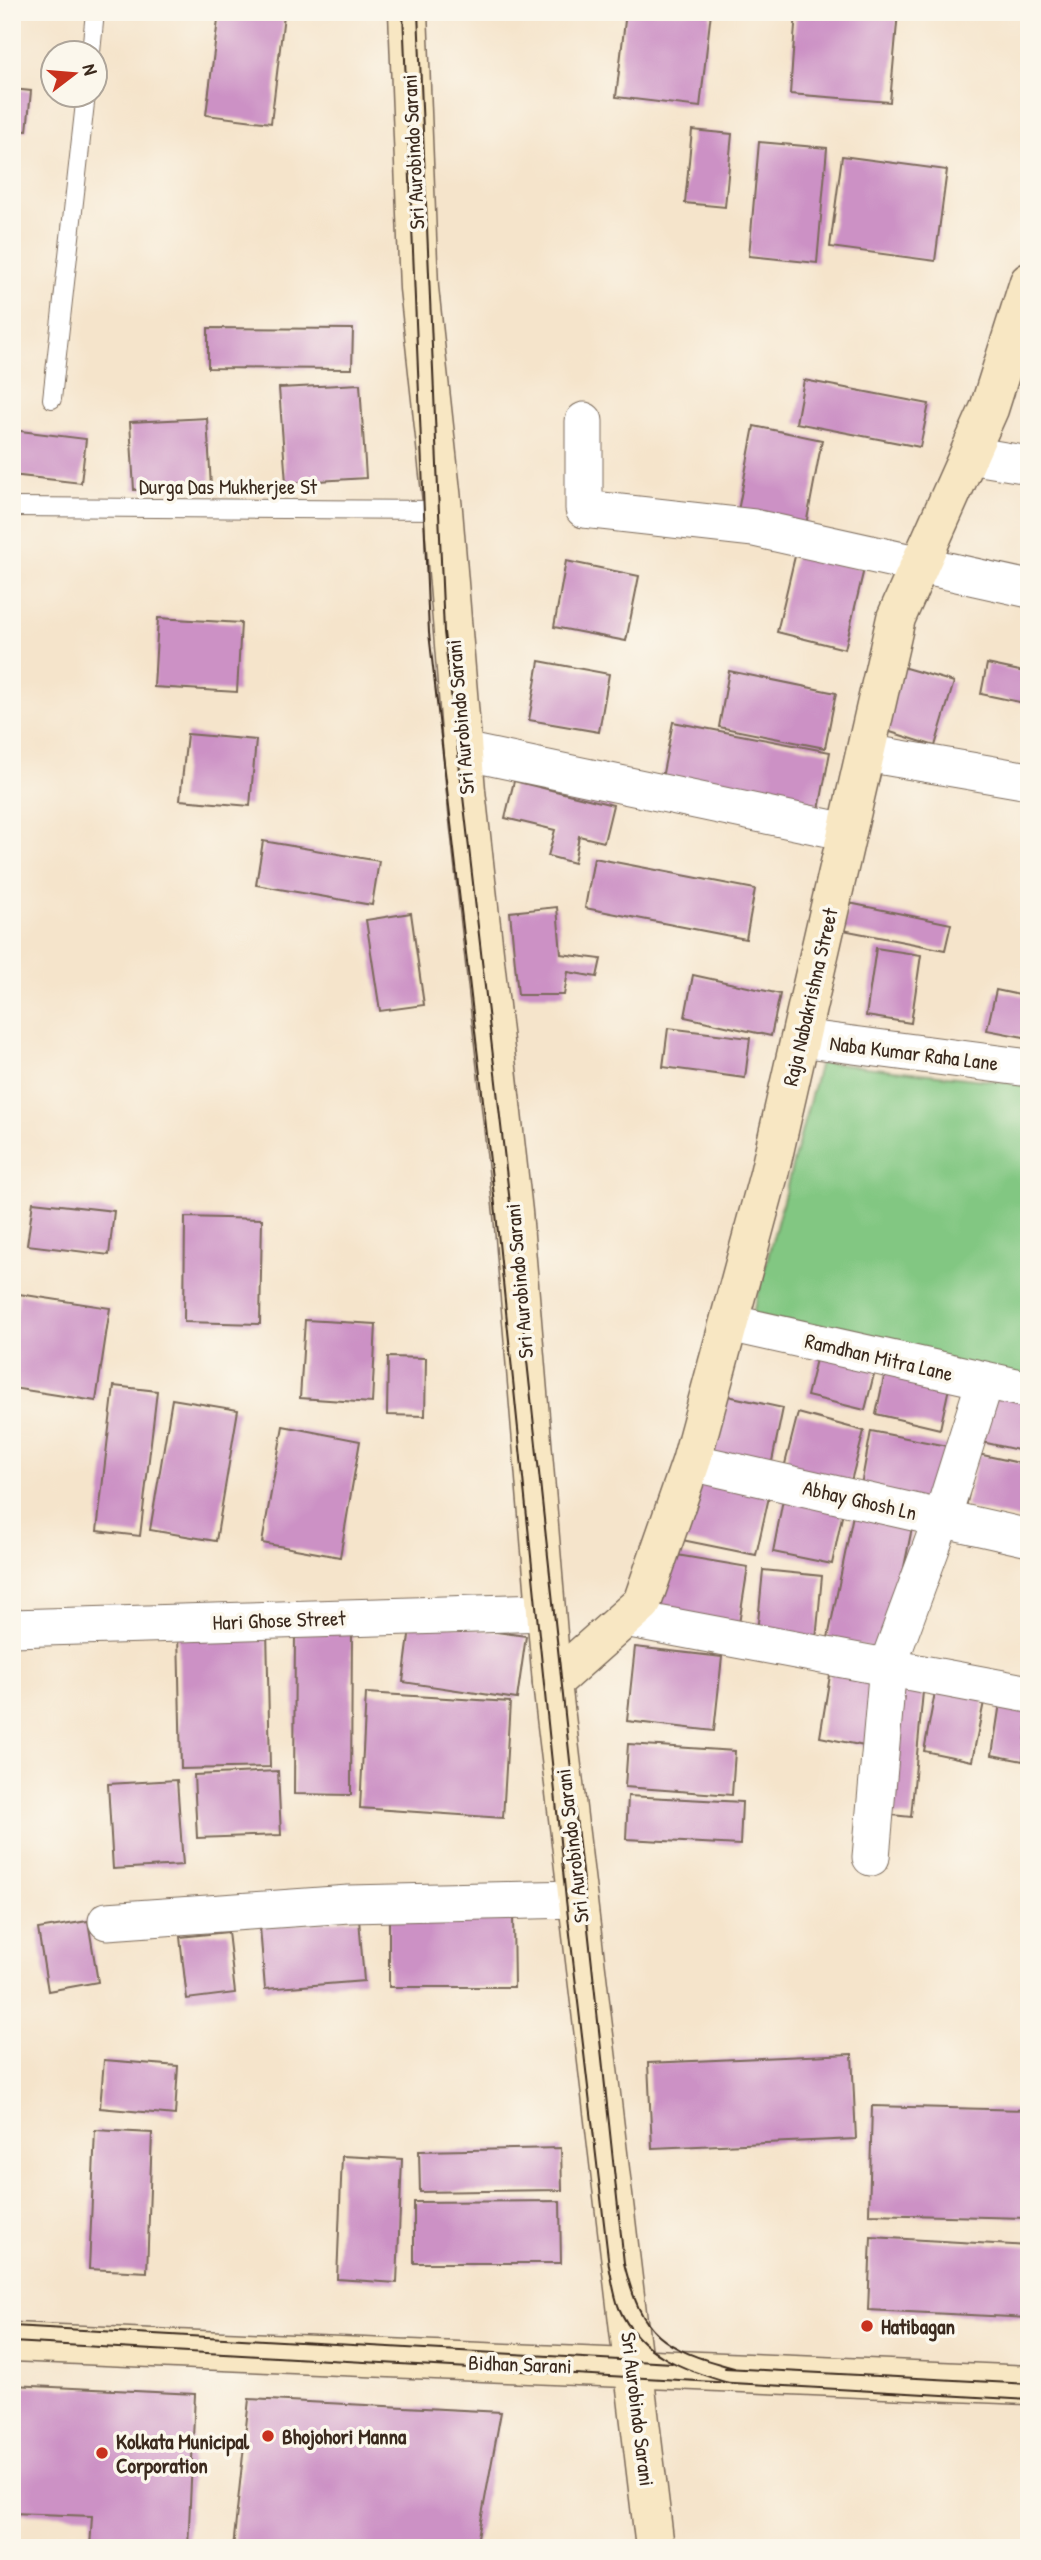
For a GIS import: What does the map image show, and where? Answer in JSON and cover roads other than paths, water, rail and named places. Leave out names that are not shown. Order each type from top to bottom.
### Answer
[{"type":"main road","name":"Sri Aurobindo Sarani","points":[[408,12],[419,288],[443,510],[463,751],[513,1212],[552,1683],[655,2548]]},
{"type":"main road","name":"Raja Nabakrishna Street","points":[[552,1683],[642,1603],[691,1462],[769,1174],[896,618],[989,408],[1029,282]]},
{"type":"main road","name":"Bidhan Sarani","points":[[12,2342],[1029,2385]]},
{"type":"street","points":[[584,421],[584,509],[754,528],[1029,589]]},
{"type":"street","points":[[969,455],[1029,465]]},
{"type":"street","points":[[463,751],[847,832]]},
{"type":"street","points":[[866,753],[1029,781]]},
{"type":"street","name":"Naba Kumar Raha Lane","points":[[800,1038],[1029,1068]]},
{"type":"street","name":"Ramdhan Mitra Lane","points":[[729,1323],[1029,1390]]},
{"type":"street","points":[[871,1857],[888,1665],[942,1518],[985,1381]]},
{"type":"street","name":"Abhay Ghosh Ln","points":[[691,1462],[1029,1538]]},
{"type":"street","name":"Hari Ghose Street","points":[[12,1628],[546,1612]]},
{"type":"street","points":[[625,1618],[888,1665],[1029,1694]]},
{"type":"street","points":[[107,1921],[349,1904],[578,1899]]},
{"type":"lane","points":[[92,38],[95,12]]},
{"type":"lane","points":[[52,399],[84,108]]},
{"type":"lane","name":"Durga Das Mukherjee St","points":[[12,507],[443,510]]},
{"type":"tram line","points":[[403,12],[429,633],[496,1213],[566,1900],[609,2266],[619,2308],[639,2338],[666,2359],[682,2367],[732,2384]]},
{"type":"tram line","points":[[418,12],[444,632],[511,1212],[624,2263],[639,2308],[659,2336],[689,2354],[734,2368]]},
{"type":"tram line","points":[[12,2326],[672,2363]]},
{"type":"tram line","points":[[12,2342],[1029,2400]]},
{"type":"tram line","points":[[725,2368],[1029,2384]]},
{"type":"place","name":"Hatibagan","points":[[867,2326]]},
{"type":"place","name":"Bhojohori Manna","points":[[268,2436]]},
{"type":"place","name":"Kolkata Municipal Corporation","points":[[102,2453]]}]
